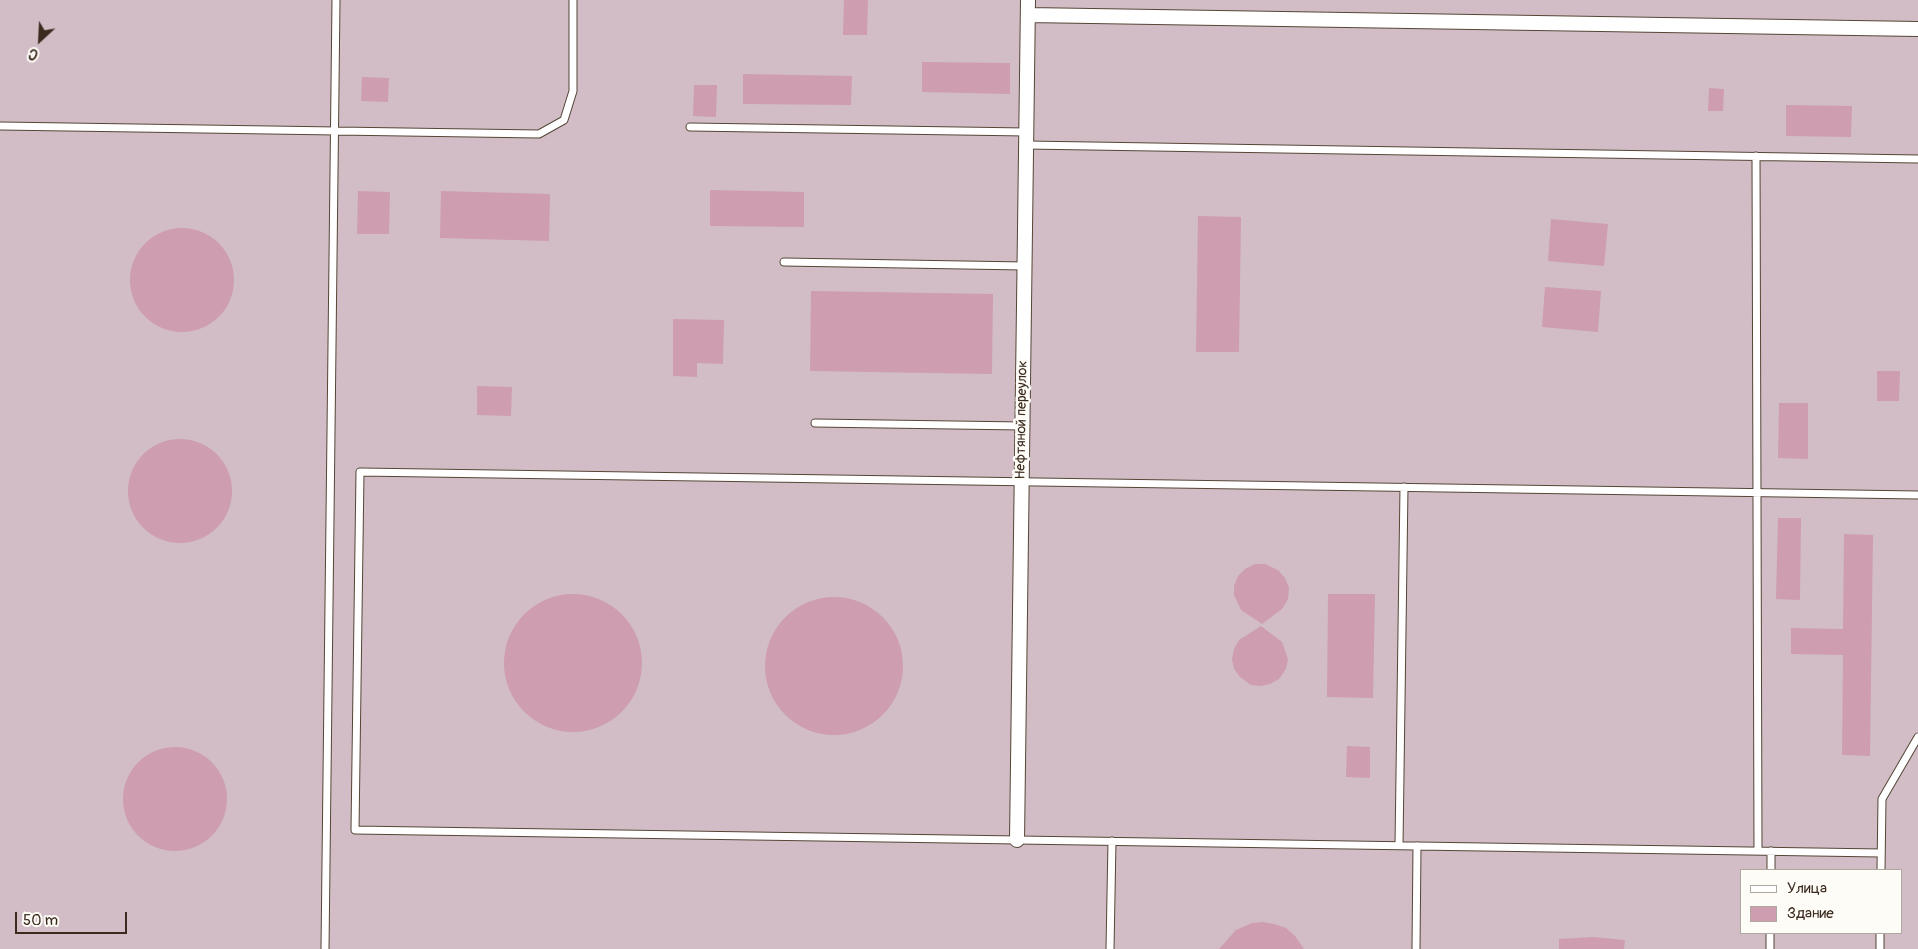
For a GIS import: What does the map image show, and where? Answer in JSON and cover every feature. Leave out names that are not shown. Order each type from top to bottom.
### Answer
[{"type":"street","name":"Нефтяной переулок","points":[[1017,840],[1028,0]]},
{"type":"street","points":[[1028,15],[1918,29]]},
{"type":"lane","points":[[325,949],[336,0]]},
{"type":"lane","points":[[0,126],[539,134],[564,120],[573,91],[573,0]]},
{"type":"lane","points":[[690,127],[1026,139],[1918,159]]},
{"type":"lane","points":[[1756,156],[1758,851]]},
{"type":"lane","points":[[784,262],[1024,266]]},
{"type":"lane","points":[[815,423],[1022,426]]},
{"type":"lane","points":[[1881,853],[355,830],[360,472],[1918,495]]},
{"type":"lane","points":[[1399,846],[1404,487]]},
{"type":"lane","points":[[1881,869],[1882,799],[1918,737]]},
{"type":"lane","points":[[1110,949],[1112,841]]},
{"type":"lane","points":[[1416,949],[1417,846]]},
{"type":"lane","points":[[1771,851],[1771,869]]},
{"type":"lane","points":[[1770,934],[1770,949]]},
{"type":"lane","points":[[1880,934],[1880,949]]},
{"type":"shaded area","points":[[0,0],[1918,0],[1918,949],[0,949]]},
{"type":"building","points":[[844,0],[868,0],[867,35],[843,35]]},
{"type":"building","points":[[922,62],[1010,63],[1010,94],[922,92]]},
{"type":"building","points":[[743,74],[852,76],[851,105],[743,104]]},
{"type":"building","points":[[362,77],[389,78],[388,102],[361,101]]},
{"type":"building","points":[[694,85],[717,85],[716,117],[693,116]]},
{"type":"building","points":[[1709,88],[1724,89],[1723,111],[1708,111]]},
{"type":"building","points":[[1786,105],[1852,106],[1851,137],[1786,136]]},
{"type":"building","points":[[710,190],[804,192],[804,227],[710,226]]},
{"type":"building","points":[[358,191],[390,192],[389,234],[357,234]]},
{"type":"building","points":[[441,191],[550,194],[549,241],[440,238]]},
{"type":"building","points":[[1198,216],[1241,217],[1239,352],[1196,352]]},
{"type":"building","points":[[1551,219],[1608,224],[1604,266],[1548,261]]},
{"type":"building","points":[[182,228],[202,232],[219,243],[230,260],[234,280],[230,300],[219,317],[202,328],[182,332],[162,328],[145,317],[134,300],[130,280],[134,260],[145,243],[162,232]]},
{"type":"building","points":[[1545,287],[1601,291],[1598,332],[1542,327]]},
{"type":"building","points":[[811,291],[993,294],[992,374],[810,371]]},
{"type":"building","points":[[673,319],[724,320],[723,364],[697,363],[697,377],[673,376]]},
{"type":"building","points":[[1877,371],[1900,371],[1899,401],[1877,401]]},
{"type":"building","points":[[477,386],[512,387],[511,416],[477,415]]},
{"type":"building","points":[[1779,403],[1808,403],[1808,459],[1778,458]]},
{"type":"building","points":[[180,439],[200,443],[217,454],[228,471],[232,491],[228,511],[217,528],[200,539],[180,543],[160,539],[143,528],[132,511],[128,491],[132,471],[143,454],[160,443]]},
{"type":"building","points":[[1778,518],[1801,518],[1800,600],[1776,599]]},
{"type":"building","points":[[1844,534],[1873,535],[1870,756],[1842,755],[1843,655],[1791,654],[1791,628],[1843,629]]},
{"type":"building","points":[[1255,564],[1265,564],[1278,570],[1285,578],[1289,588],[1288,599],[1282,609],[1262,624],[1241,610],[1234,595],[1234,586],[1238,576],[1245,569]]},
{"type":"building","points":[[573,594],[599,599],[622,614],[637,637],[642,663],[637,689],[622,712],[599,727],[573,732],[547,727],[524,712],[509,689],[504,663],[509,637],[524,614],[547,599]]},
{"type":"building","points":[[1328,594],[1375,594],[1373,698],[1327,697]]},
{"type":"building","points":[[834,597],[860,602],[883,617],[898,640],[903,666],[898,692],[883,715],[860,730],[834,735],[808,730],[785,715],[770,692],[765,666],[770,640],[785,617],[808,602]]},
{"type":"building","points":[[1261,626],[1282,642],[1288,659],[1286,669],[1279,679],[1261,686],[1251,685],[1240,677],[1234,669],[1232,659],[1234,649],[1239,640]]},
{"type":"building","points":[[1347,746],[1370,747],[1370,778],[1346,777]]},
{"type":"building","points":[[175,747],[195,751],[212,762],[223,779],[227,799],[223,819],[212,836],[195,847],[175,851],[155,847],[138,836],[127,819],[123,799],[127,779],[138,762],[155,751]]},
{"type":"building","points":[[1263,922],[1286,928],[1295,936],[1304,949],[1219,949],[1236,930],[1252,923]]},
{"type":"building","points":[[1593,937],[1625,940],[1624,949],[1559,949],[1559,939]]}]
